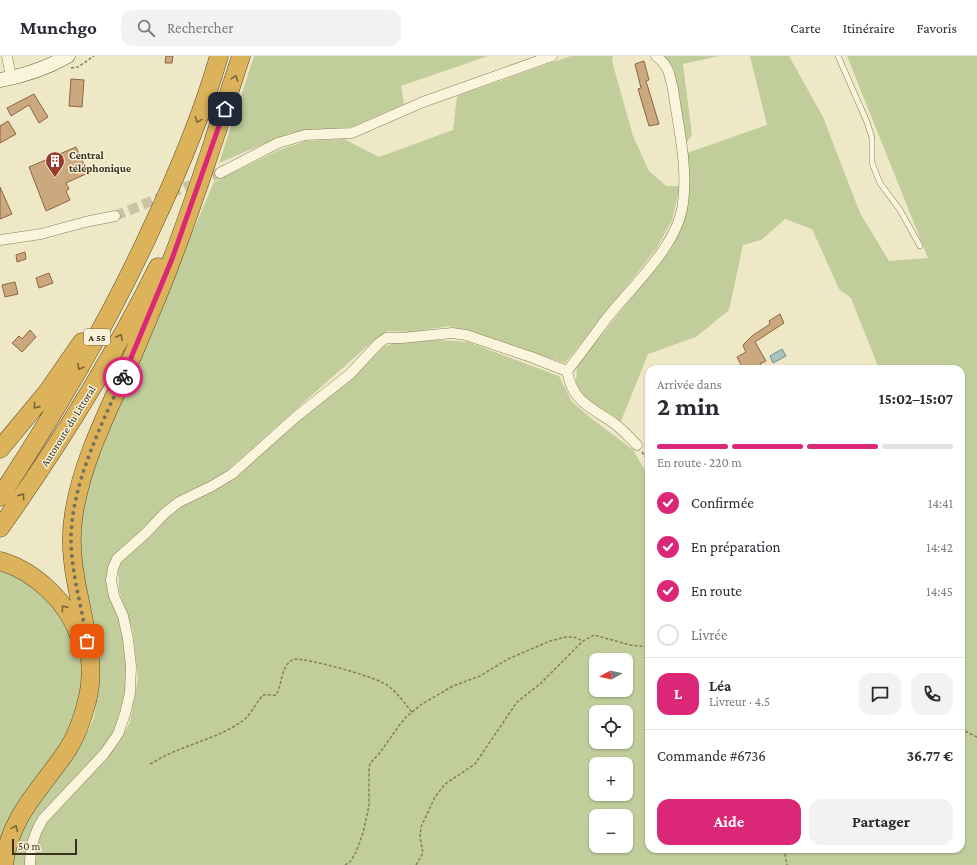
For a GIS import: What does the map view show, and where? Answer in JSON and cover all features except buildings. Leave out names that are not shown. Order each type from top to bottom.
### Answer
[{"type":"highway","name":"Autoroute du Littoral","points":[[0,497],[36,442],[84,360],[131,274],[180,169],[204,105],[219,56]]},
{"type":"highway","name":"Autoroute du Littoral","points":[[0,528],[66,430],[133,315],[179,223],[200,174],[218,128],[241,56]]},
{"type":"highway","points":[[4,865],[11,835],[23,810],[69,747],[80,725],[88,700],[90,659],[75,576],[71,542],[72,527],[78,495],[95,441],[172,259],[218,128]]},
{"type":"highway","points":[[0,449],[48,391],[90,328],[180,169]]},
{"type":"highway","points":[[0,561],[16,567],[43,584],[62,605],[79,634],[85,654],[87,674],[87,695],[80,725]]},
{"type":"main road","points":[[6,79],[39,70],[68,56]]},
{"type":"street","points":[[6,79],[7,56]]},
{"type":"street","points":[[220,173],[278,143],[305,135],[352,133],[423,102],[552,56]]},
{"type":"street","points":[[568,371],[607,318],[653,265],[678,223],[683,204],[685,178],[682,155],[670,75],[665,63],[656,56]]},
{"type":"street","points":[[0,240],[41,234],[85,222],[115,216]]},
{"type":"street","points":[[30,865],[32,844],[36,830],[43,819],[104,754],[118,734],[125,714],[130,692],[131,666],[128,639],[112,586],[111,580],[113,568],[117,559],[146,533],[165,512],[179,502],[212,486],[232,474],[297,416],[350,374],[378,344],[386,338],[402,338],[452,333],[466,335],[532,357],[568,371]]},
{"type":"street","points":[[568,371],[573,390],[577,397],[616,426],[637,445]]},
{"type":"lane","points":[[838,56],[868,122],[872,138],[872,163],[880,182],[900,210],[920,246]]},
{"type":"path","points":[[637,445],[645,456]]},
{"type":"path","points":[[416,865],[423,853],[420,837],[421,827],[436,797],[445,784],[475,764],[517,702],[540,684],[583,641],[594,635],[630,645],[645,647]]},
{"type":"path","points":[[345,865],[351,861],[363,833],[369,806],[370,763],[379,754],[398,727],[412,712],[422,704],[453,686],[480,676],[508,659],[550,641],[566,637],[583,641]]},
{"type":"path","points":[[150,764],[167,754],[222,734],[245,719],[252,713],[261,696],[276,695],[279,690],[285,665],[294,659],[330,666],[377,680],[386,685],[397,695],[412,712]]},
{"type":"path","points":[[965,731],[977,737]]},
{"type":"path","points":[[785,853],[787,865]]},
{"type":"green space","points":[[254,56],[488,56],[401,86],[404,104],[351,127],[290,133],[219,163]]},
{"type":"green space","points":[[571,56],[613,56],[612,61],[633,136],[649,171],[666,186],[680,186],[672,220],[657,248],[565,363],[450,326],[410,332],[388,331],[373,341],[223,474],[167,506],[108,569],[122,625],[127,657],[125,694],[115,729],[103,750],[39,818],[27,865],[12,865],[19,836],[35,807],[83,741],[94,718],[97,692],[80,579],[80,507],[100,448],[214,182],[279,150],[306,141],[344,139],[379,157],[453,130],[457,96]]},
{"type":"green space","points":[[661,56],[719,56],[683,64],[692,135],[684,145],[674,69]]},
{"type":"green space","points":[[750,56],[789,56],[823,117],[860,213],[889,261],[928,258],[847,56],[977,56],[977,865],[35,865],[34,855],[38,834],[49,817],[118,745],[130,722],[138,678],[133,631],[119,591],[118,564],[170,512],[231,479],[367,363],[382,348],[396,342],[423,339],[468,342],[559,376],[572,402],[633,450],[645,470],[645,853],[965,853],[965,365],[877,365],[851,298],[839,289],[812,229],[785,219],[761,240],[743,245],[729,310],[696,337],[648,354],[621,421],[583,397],[576,382],[577,365],[672,248],[688,205],[689,167],[687,153],[767,125]]},
{"type":"green space","points":[[0,567],[44,594],[73,635],[81,658],[83,683],[70,732],[0,857]]},
{"type":"water","points":[[782,349],[786,356],[773,363],[770,356]]},
{"type":"tunnel","points":[[115,216],[220,173]]},
{"type":"way so far","points":[[87,641],[72,555],[71,542],[74,512],[90,453],[123,377]]},
{"type":"place","name":"Central téléphonique","points":[[55,178]]},
{"type":"route","points":[[123,377],[172,259],[225,109]]}]
